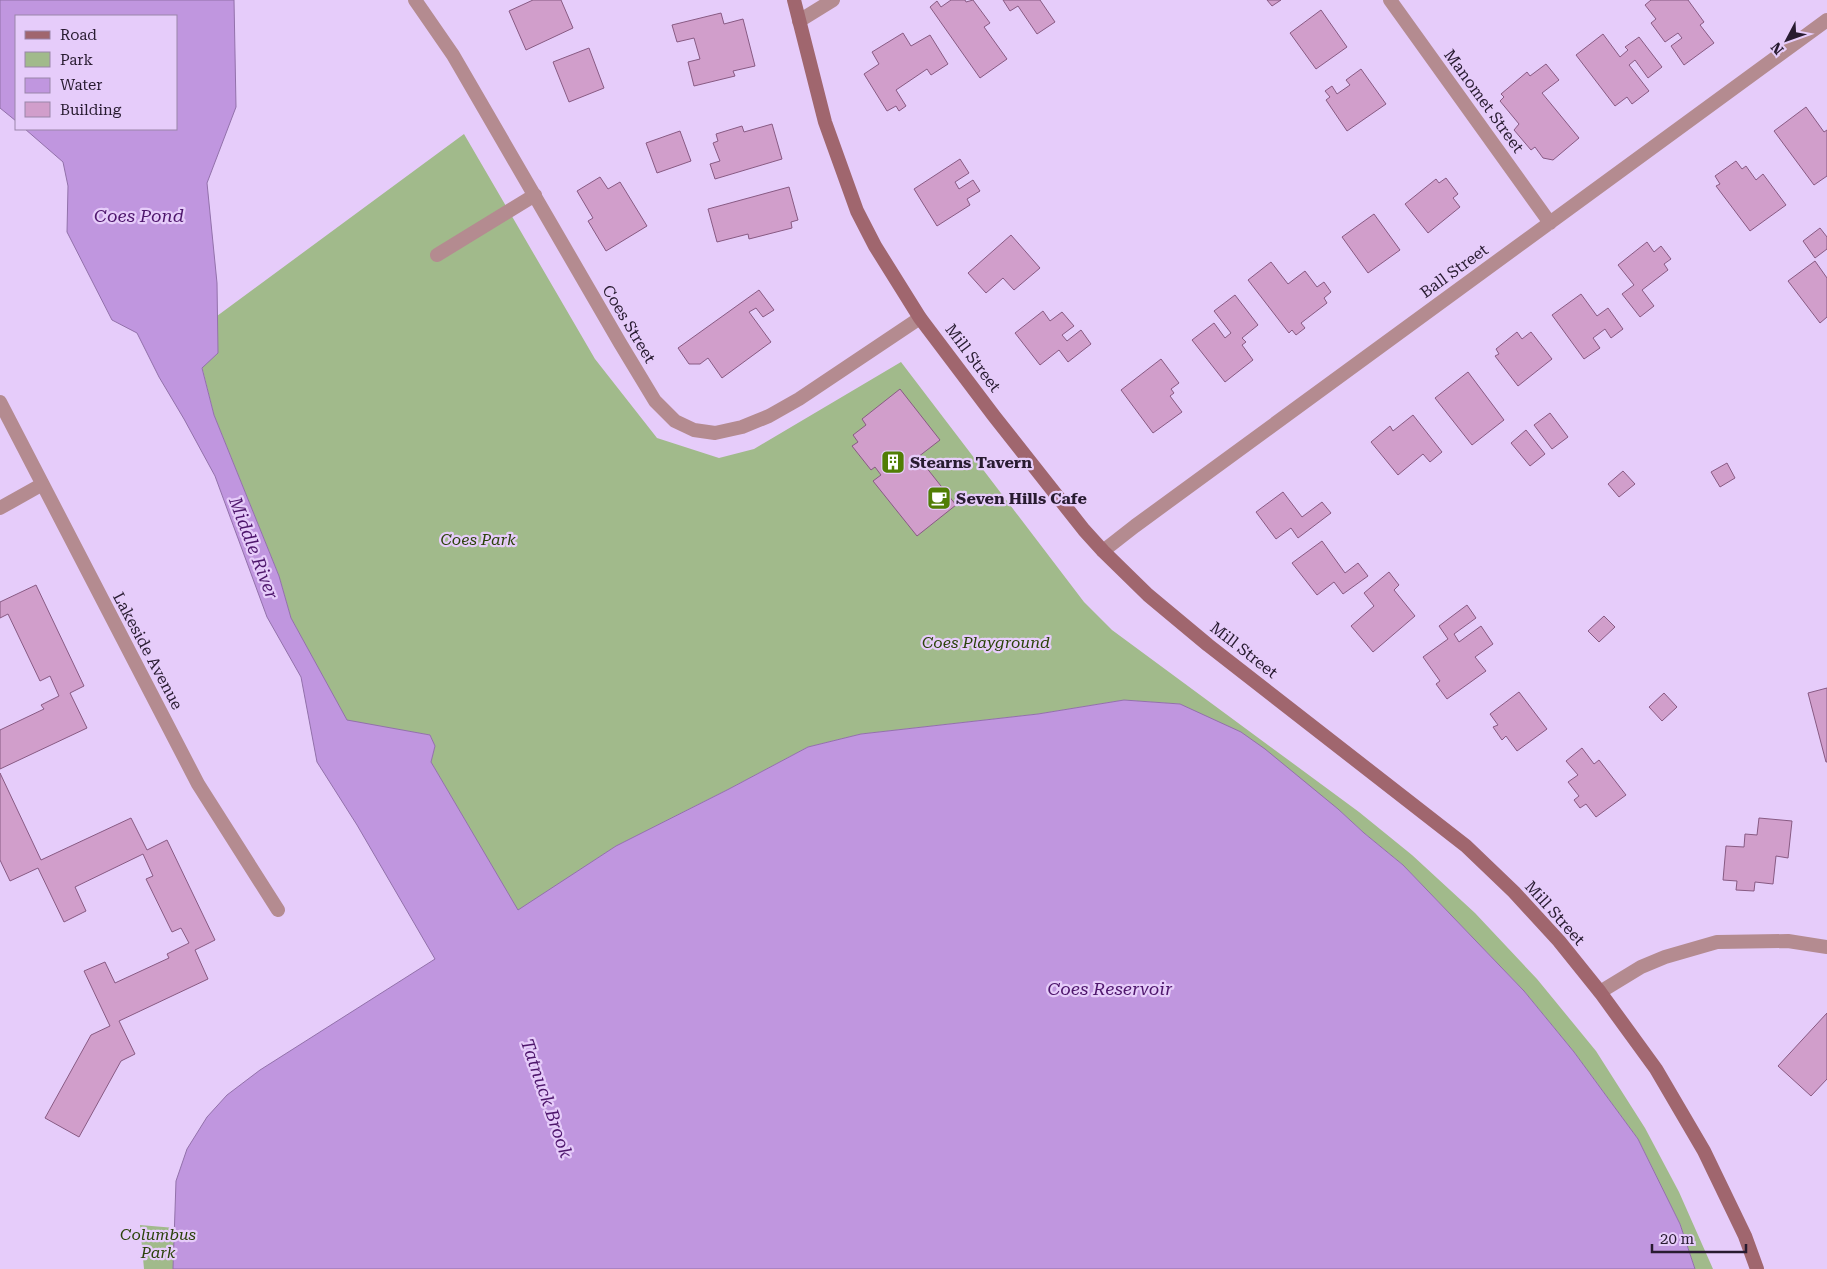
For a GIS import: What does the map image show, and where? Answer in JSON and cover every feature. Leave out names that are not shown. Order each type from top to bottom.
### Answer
[{"type":"main road","name":"Mill Street","points":[[794,0],[825,122],[857,211],[920,318],[1024,455],[1103,552],[1148,595],[1208,645],[1466,846],[1514,892],[1559,941],[1600,992],[1656,1069],[1704,1151],[1745,1236],[1757,1269]]},
{"type":"street","name":"Coes Street","points":[[415,0],[453,55],[655,401],[675,421],[694,430],[715,432],[742,427],[768,416],[799,399],[920,318]]},
{"type":"street","points":[[799,21],[833,0]]},
{"type":"street","name":"Manomet Street","points":[[1390,0],[1550,223]]},
{"type":"street","name":"Ball Street","points":[[1103,552],[1135,526],[1827,20]]},
{"type":"street","points":[[437,255],[535,195]]},
{"type":"street","name":"Lakeside Avenue","points":[[0,402],[198,784],[278,910]]},
{"type":"street","points":[[0,508],[42,484]]},
{"type":"street","points":[[1600,992],[1641,967],[1691,948],[1716,942],[1788,940],[1827,947]]},
{"type":"green space","name":"Coes Park","points":[[464,134],[595,359],[657,438],[719,458],[754,449],[901,362],[1084,602],[1112,630],[1359,812],[1412,855],[1475,913],[1537,979],[1596,1051],[1645,1128],[1679,1192],[1713,1269],[1695,1269],[1680,1224],[1638,1139],[1574,1052],[1524,991],[1403,865],[1338,809],[1180,704],[1124,700],[1038,714],[861,734],[808,747],[616,846],[518,911],[431,762],[435,746],[430,735],[347,721],[291,618],[279,576],[214,415],[202,367],[218,353],[217,316]]},
{"type":"green space","name":"Columbus Park","points":[[140,1225],[175,1228],[173,1269],[144,1269]]},
{"type":"water","name":"Coes Reservoir","points":[[0,0],[234,0],[236,107],[207,183],[217,283],[218,353],[202,368],[214,415],[279,576],[291,618],[347,720],[430,735],[435,746],[431,762],[518,910],[616,846],[808,747],[861,734],[1038,714],[1124,700],[1180,704],[1241,732],[1265,749],[1338,809],[1403,865],[1524,991],[1574,1052],[1638,1139],[1680,1224],[1695,1269],[173,1269],[176,1181],[187,1149],[207,1117],[227,1095],[260,1070],[435,959],[357,825],[317,762],[301,677],[267,617],[215,476],[159,377],[137,333],[112,320],[67,232],[68,186],[63,162],[26,130],[178,130],[178,15],[15,15],[15,120],[0,108]]},
{"type":"building","points":[[533,0],[561,0],[573,28],[526,50],[509,11]]},
{"type":"building","points":[[951,0],[965,0],[966,2],[973,0],[990,23],[984,27],[1007,59],[980,78],[930,7],[937,1],[941,7]]},
{"type":"building","points":[[1003,0],[1040,0],[1055,22],[1037,34],[1018,6],[1010,11]]},
{"type":"building","points":[[1267,0],[1281,0],[1272,6]]},
{"type":"building","points":[[1651,0],[1688,0],[1704,22],[1700,25],[1714,43],[1684,65],[1671,46],[1682,38],[1678,33],[1665,42],[1651,23],[1656,19],[1645,5]]},
{"type":"building","points":[[1321,10],[1347,47],[1316,69],[1290,33]]},
{"type":"building","points":[[721,13],[724,24],[743,19],[755,66],[733,71],[735,76],[694,86],[688,62],[700,59],[694,38],[677,42],[672,25]]},
{"type":"building","points":[[903,33],[911,46],[930,35],[948,64],[931,75],[927,69],[896,90],[906,106],[899,111],[896,106],[887,111],[864,74],[879,64],[872,52]]},
{"type":"building","points":[[1603,34],[1620,57],[1628,50],[1625,47],[1639,37],[1662,67],[1648,78],[1635,60],[1629,65],[1649,91],[1632,104],[1627,97],[1615,106],[1576,55]]},
{"type":"building","points":[[589,48],[604,88],[569,102],[553,62]]},
{"type":"building","points":[[1546,64],[1559,80],[1542,93],[1579,138],[1553,160],[1543,158],[1535,147],[1531,150],[1514,130],[1519,124],[1500,101],[1504,97],[1501,94],[1527,72],[1530,76]]},
{"type":"building","points":[[1361,69],[1386,104],[1347,131],[1326,100],[1330,97],[1325,91],[1332,86],[1337,94],[1350,85],[1346,80]]},
{"type":"building","points":[[1806,107],[1824,132],[1827,130],[1827,176],[1814,185],[1774,131]]},
{"type":"building","points":[[772,124],[782,159],[715,179],[710,164],[720,161],[713,143],[718,141],[716,134],[742,126],[744,132]]},
{"type":"building","points":[[680,131],[691,161],[657,173],[646,143]]},
{"type":"building","points":[[960,159],[969,173],[955,182],[959,189],[973,180],[980,191],[967,199],[970,205],[937,226],[914,189]]},
{"type":"building","points":[[1736,161],[1742,169],[1746,166],[1756,180],[1763,174],[1786,205],[1750,231],[1716,186],[1720,184],[1715,176]]},
{"type":"building","points":[[600,177],[608,189],[620,182],[647,226],[606,251],[588,221],[593,218],[577,191]]},
{"type":"building","points":[[1446,178],[1458,194],[1453,198],[1460,207],[1428,233],[1405,204],[1436,179],[1439,183]]},
{"type":"building","points":[[789,187],[798,220],[791,222],[792,228],[749,239],[748,234],[717,242],[708,209]]},
{"type":"building","points":[[1374,214],[1400,250],[1368,273],[1342,237]]},
{"type":"building","points":[[1820,228],[1827,237],[1827,249],[1815,258],[1803,241]]},
{"type":"building","points":[[1011,235],[1040,268],[1014,290],[1003,278],[986,293],[968,273]]},
{"type":"building","points":[[1647,242],[1654,252],[1661,246],[1671,259],[1664,264],[1668,270],[1642,290],[1654,306],[1640,317],[1622,294],[1634,285],[1618,265]]},
{"type":"building","points":[[1815,261],[1827,278],[1827,317],[1820,323],[1788,281]]},
{"type":"building","points":[[1271,262],[1288,284],[1305,271],[1317,287],[1324,282],[1331,292],[1324,298],[1327,303],[1301,323],[1305,328],[1296,335],[1292,330],[1289,333],[1248,280]]},
{"type":"building","points":[[759,290],[774,310],[763,317],[756,308],[749,312],[771,342],[722,378],[708,358],[700,364],[689,364],[678,348]]},
{"type":"building","points":[[1581,294],[1597,316],[1608,308],[1623,329],[1611,338],[1605,329],[1593,338],[1600,348],[1584,359],[1552,315]]},
{"type":"building","points":[[1235,295],[1258,325],[1242,338],[1246,342],[1242,345],[1253,360],[1225,382],[1192,340],[1214,323],[1225,338],[1231,333],[1214,311]]},
{"type":"building","points":[[1043,311],[1050,321],[1062,312],[1074,326],[1062,335],[1067,341],[1081,330],[1091,344],[1068,362],[1059,350],[1040,365],[1015,333]]},
{"type":"building","points":[[1517,332],[1522,339],[1531,332],[1552,359],[1518,386],[1495,356],[1499,354],[1496,349]]},
{"type":"building","points":[[1161,359],[1179,383],[1171,389],[1174,393],[1170,396],[1182,412],[1153,433],[1121,390]]},
{"type":"building","points":[[1468,372],[1504,420],[1472,445],[1435,398]]},
{"type":"building","name":"Stearns Tavern","points":[[900,389],[940,440],[918,457],[956,505],[917,536],[873,481],[881,475],[875,467],[871,470],[852,446],[858,442],[853,435],[866,425],[862,419]]},
{"type":"building","points":[[1550,413],[1568,437],[1552,449],[1534,425]]},
{"type":"building","points":[[1413,415],[1442,452],[1430,462],[1423,454],[1398,475],[1371,442],[1390,426],[1393,431]]},
{"type":"building","points":[[1526,430],[1545,454],[1530,466],[1511,443]]},
{"type":"building","points":[[1727,463],[1735,478],[1720,487],[1711,472]]},
{"type":"building","points":[[1623,471],[1635,484],[1619,497],[1608,484]]},
{"type":"building","points":[[1283,492],[1302,517],[1322,502],[1331,513],[1298,538],[1291,528],[1276,539],[1256,512]]},
{"type":"building","points":[[1322,541],[1345,573],[1358,563],[1368,576],[1343,594],[1334,582],[1317,595],[1292,563]]},
{"type":"building","points":[[1389,572],[1399,585],[1394,590],[1415,616],[1373,652],[1351,626],[1374,606],[1364,593]]},
{"type":"building","points":[[36,585],[84,686],[70,693],[87,728],[0,769],[0,730],[44,709],[41,705],[59,696],[50,676],[40,681],[8,614],[0,618],[0,602]]},
{"type":"building","points":[[1467,605],[1476,618],[1454,634],[1459,642],[1481,626],[1493,644],[1475,657],[1486,671],[1447,699],[1436,684],[1440,681],[1423,657],[1448,639],[1439,626]]},
{"type":"building","points":[[1604,616],[1615,627],[1599,642],[1588,631]]},
{"type":"building","points":[[1827,688],[1827,762],[1826,762],[1808,693]]},
{"type":"building","points":[[1519,692],[1547,729],[1517,751],[1506,736],[1502,740],[1493,727],[1498,725],[1490,714]]},
{"type":"building","points":[[1664,693],[1677,707],[1662,721],[1649,707]]},
{"type":"building","points":[[1582,748],[1594,764],[1599,760],[1626,795],[1596,817],[1586,804],[1580,808],[1574,800],[1579,796],[1568,782],[1578,775],[1566,761]]},
{"type":"building","points":[[0,773],[41,860],[131,818],[147,850],[167,840],[215,940],[195,950],[208,979],[119,1021],[135,1054],[121,1061],[79,1137],[45,1118],[91,1035],[110,1026],[84,971],[105,962],[115,983],[169,958],[167,954],[189,943],[181,928],[172,932],[146,879],[153,876],[143,854],[75,887],[86,911],[64,922],[38,868],[10,881],[0,860]]},
{"type":"building","points":[[1759,818],[1792,821],[1788,858],[1776,856],[1773,884],[1755,882],[1754,891],[1736,890],[1737,881],[1723,880],[1726,846],[1744,847],[1745,834],[1757,835]]},
{"type":"building","points":[[1827,1013],[1827,1079],[1811,1096],[1778,1066]]},
{"type":"place","name":"Stearns Tavern","points":[[893,462]]},
{"type":"place","name":"Seven Hills Cafe","points":[[939,498]]},
{"type":"water label","name":"Coes Pond","points":[[139,215]]},
{"type":"water label","name":"Middle River","points":[[254,548]]},
{"type":"water label","name":"Tatnuck Brook","points":[[547,1098]]},
{"type":"park label","name":"Coes Playground","points":[[986,642]]}]
